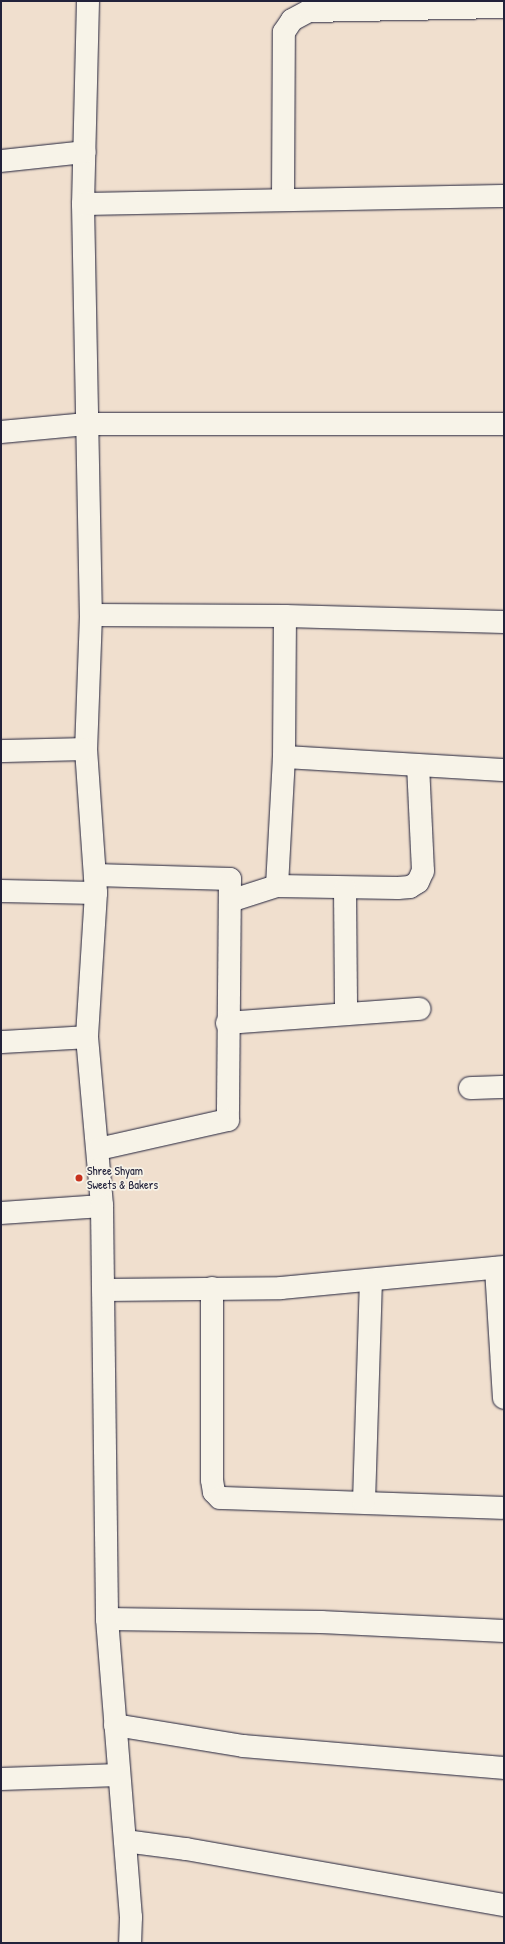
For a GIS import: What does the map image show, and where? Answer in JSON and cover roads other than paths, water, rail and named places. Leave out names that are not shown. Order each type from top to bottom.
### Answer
[{"type":"street","points":[[88,1],[84,204],[91,615],[86,748],[96,884],[87,1037],[102,1206],[107,1619],[125,1841],[130,1943]]},
{"type":"street","points":[[283,200],[284,32],[292,20],[310,10],[504,7]]},
{"type":"street","points":[[1,160],[85,152]]},
{"type":"street","points":[[84,204],[504,196]]},
{"type":"street","points":[[1,432],[87,424],[504,424]]},
{"type":"street","points":[[91,615],[285,616],[504,622]]},
{"type":"street","points":[[277,886],[284,757],[285,616]]},
{"type":"street","points":[[1,751],[86,748]]},
{"type":"street","points":[[284,757],[504,770]]},
{"type":"street","points":[[230,901],[277,886],[346,889],[410,887],[418,882],[422,871],[418,766]]},
{"type":"street","points":[[1,891],[96,884],[230,879],[227,1023],[228,1120],[98,1149]]},
{"type":"street","points":[[346,889],[346,1014]]},
{"type":"street","points":[[227,1023],[419,1009]]},
{"type":"street","points":[[1,1042],[87,1037]]},
{"type":"street","points":[[470,1088],[504,1087]]},
{"type":"street","points":[[1,1213],[102,1206]]},
{"type":"street","points":[[103,1290],[281,1288],[371,1281],[500,1268],[504,1398]]},
{"type":"street","points":[[364,1502],[371,1281]]},
{"type":"street","points":[[212,1288],[214,1492],[220,1498],[502,1508]]},
{"type":"street","points":[[107,1619],[321,1622],[504,1631]]},
{"type":"street","points":[[115,1725],[243,1746],[504,1768]]},
{"type":"street","points":[[1,1780],[119,1775]]},
{"type":"street","points":[[125,1841],[186,1849],[504,1905]]},
{"type":"place","name":"Shree Shyam Sweets & Bakers","points":[[79,1178]]}]
